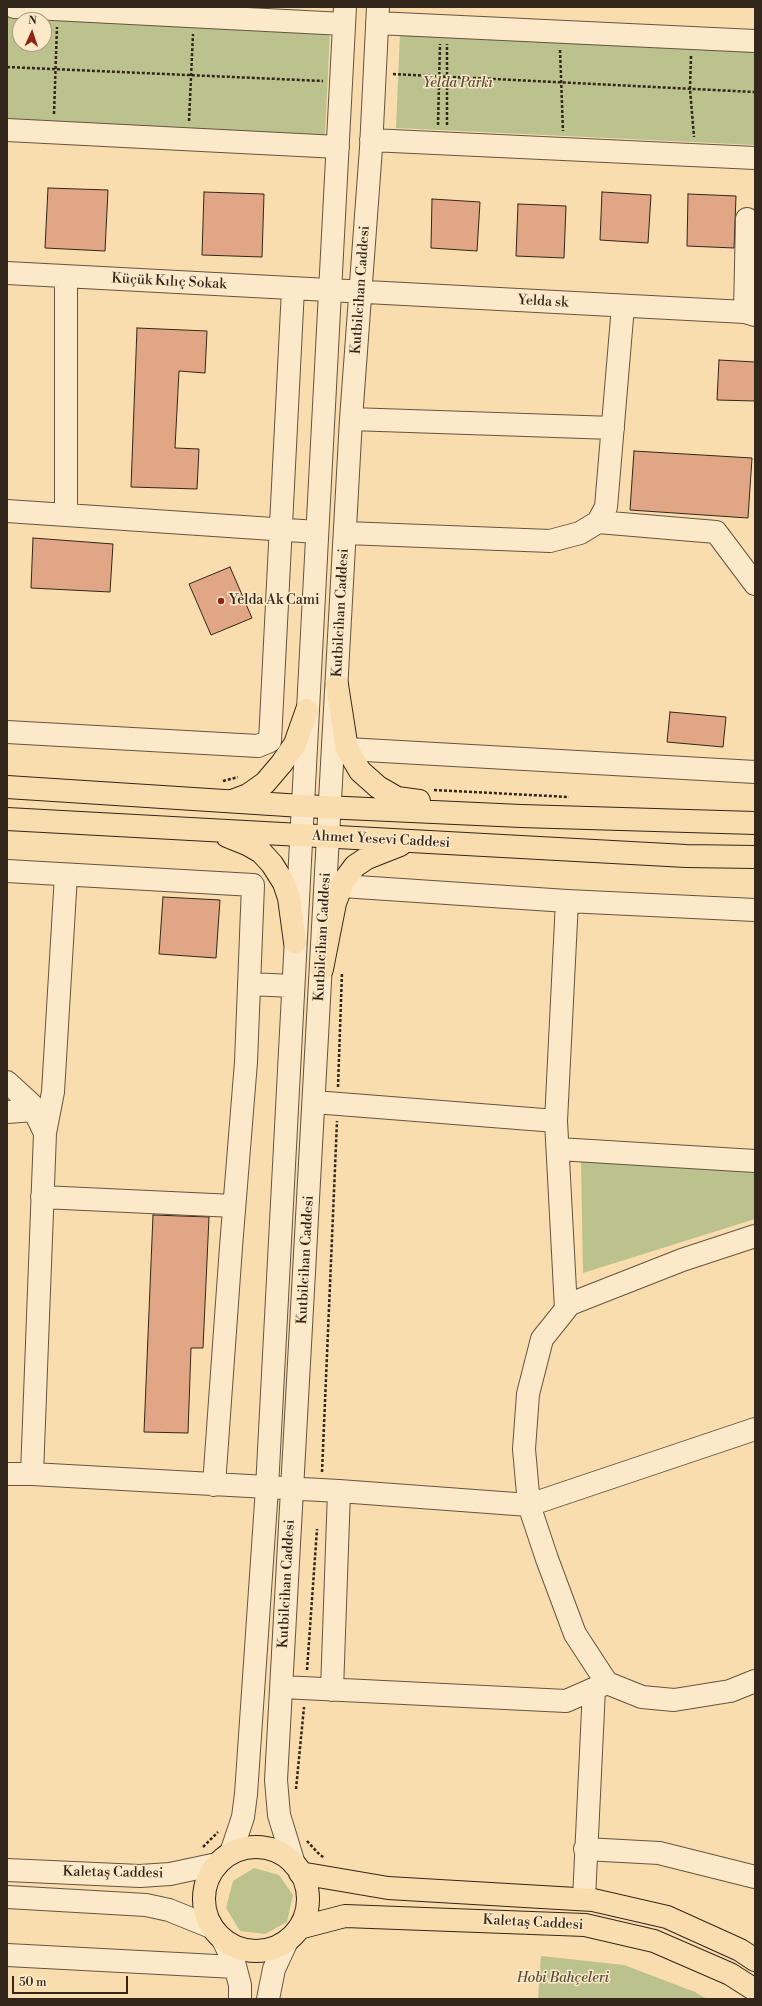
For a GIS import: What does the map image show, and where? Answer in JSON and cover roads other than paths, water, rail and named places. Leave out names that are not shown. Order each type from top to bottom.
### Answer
[{"type":"main road","points":[[337,685],[347,749],[360,771],[378,787],[397,798],[521,816]]},
{"type":"main road","points":[[229,802],[248,795],[269,778],[295,744],[308,710]]},
{"type":"main road","points":[[7,787],[302,806],[521,816],[755,823]]},
{"type":"main road","name":"Ahmet Yesevi Caddesi","points":[[7,820],[686,856],[755,857]]},
{"type":"main road","points":[[211,830],[247,844],[261,852],[272,864],[284,883],[289,898],[295,942]]},
{"type":"main road","points":[[332,966],[335,903],[342,886],[356,866],[367,858],[408,842]]},
{"type":"main road","points":[[247,1848],[264,1848],[281,1854],[297,1869],[304,1879],[308,1896],[306,1913],[293,1935],[272,1949],[255,1951],[238,1948],[217,1933],[205,1911],[203,1894],[208,1878],[224,1858],[247,1848]]},
{"type":"main road","name":"Kaletaş Caddesi","points":[[297,1869],[388,1888],[584,1899],[667,1917],[740,1950],[755,1960]]},
{"type":"main road","name":"Kaletaş Caddesi","points":[[293,1935],[345,1916],[585,1925],[654,1941],[730,1974],[755,1990]]},
{"type":"street","points":[[14,7],[103,10],[194,16],[345,15]]},
{"type":"street","name":"Kutbilcihan Caddesi","points":[[224,1858],[243,1817],[246,1794],[267,1488],[338,147],[327,82],[345,15]]},
{"type":"street","points":[[378,15],[444,33],[560,32],[755,41]]},
{"type":"street","name":"Kutbilcihan Caddesi","points":[[297,1869],[279,1815],[277,1796],[314,1102],[332,966],[329,838],[330,807],[351,419],[361,292],[378,15]]},
{"type":"street","points":[[7,130],[338,147]]},
{"type":"street","points":[[371,140],[438,143],[563,136],[692,144],[755,158]]},
{"type":"street","points":[[747,219],[750,275],[750,314]]},
{"type":"street","name":"Küçük Kılıç Sokak","points":[[7,273],[330,292]]},
{"type":"street","points":[[66,277],[66,515]]},
{"type":"street","points":[[7,732],[258,746],[270,740],[293,289]]},
{"type":"street","name":"Yelda sk","points":[[330,292],[361,292],[750,314]]},
{"type":"street","points":[[346,533],[550,541],[580,533],[598,522],[606,507],[623,306]]},
{"type":"street","points":[[351,419],[613,428]]},
{"type":"street","points":[[7,511],[317,532]]},
{"type":"street","points":[[598,522],[716,532],[755,584]]},
{"type":"street","points":[[347,749],[755,772]]},
{"type":"street","points":[[7,871],[254,885],[246,1062],[214,1485]]},
{"type":"street","points":[[32,1474],[45,1133],[53,1092],[66,875]]},
{"type":"street","points":[[342,886],[567,901],[755,910]]},
{"type":"street","points":[[566,1309],[556,1120],[567,901]]},
{"type":"street","points":[[249,984],[293,986]]},
{"type":"street","points":[[7,1082],[31,1104],[45,1133]]},
{"type":"street","points":[[314,1102],[556,1120]]},
{"type":"street","points":[[7,1112],[34,1110]]},
{"type":"street","points":[[558,1149],[755,1160]]},
{"type":"street","points":[[42,1197],[234,1206]]},
{"type":"street","points":[[584,1899],[585,1849],[601,1686],[574,1634],[529,1505],[524,1449],[528,1394],[542,1339],[570,1304],[675,1263],[755,1236]]},
{"type":"street","points":[[7,1474],[32,1474],[330,1491],[529,1505],[755,1429]]},
{"type":"street","points":[[330,1491],[332,1690]]},
{"type":"street","points":[[282,1687],[566,1701],[601,1686],[642,1697],[674,1700],[730,1691],[755,1681]]},
{"type":"street","points":[[585,1849],[659,1853],[755,1877]]},
{"type":"street","name":"Kaletaş Caddesi","points":[[7,1870],[148,1876],[170,1874],[224,1858]]},
{"type":"street","name":"Kaletaş Caddesi","points":[[7,1897],[146,1905],[169,1910],[217,1933]]},
{"type":"street","points":[[217,1933],[236,1967],[240,1985],[240,1999]]},
{"type":"street","points":[[268,1999],[274,1969],[293,1935]]},
{"type":"street","points":[[7,1956],[236,1967]]},
{"type":"place","name":"Yelda Ak Cami","points":[[221,601]]},
{"type":"park label","name":"Yelda Parkı","points":[[458,84]]},
{"type":"park label","name":"Hobi Bahçeleri","points":[[563,1979]]}]
